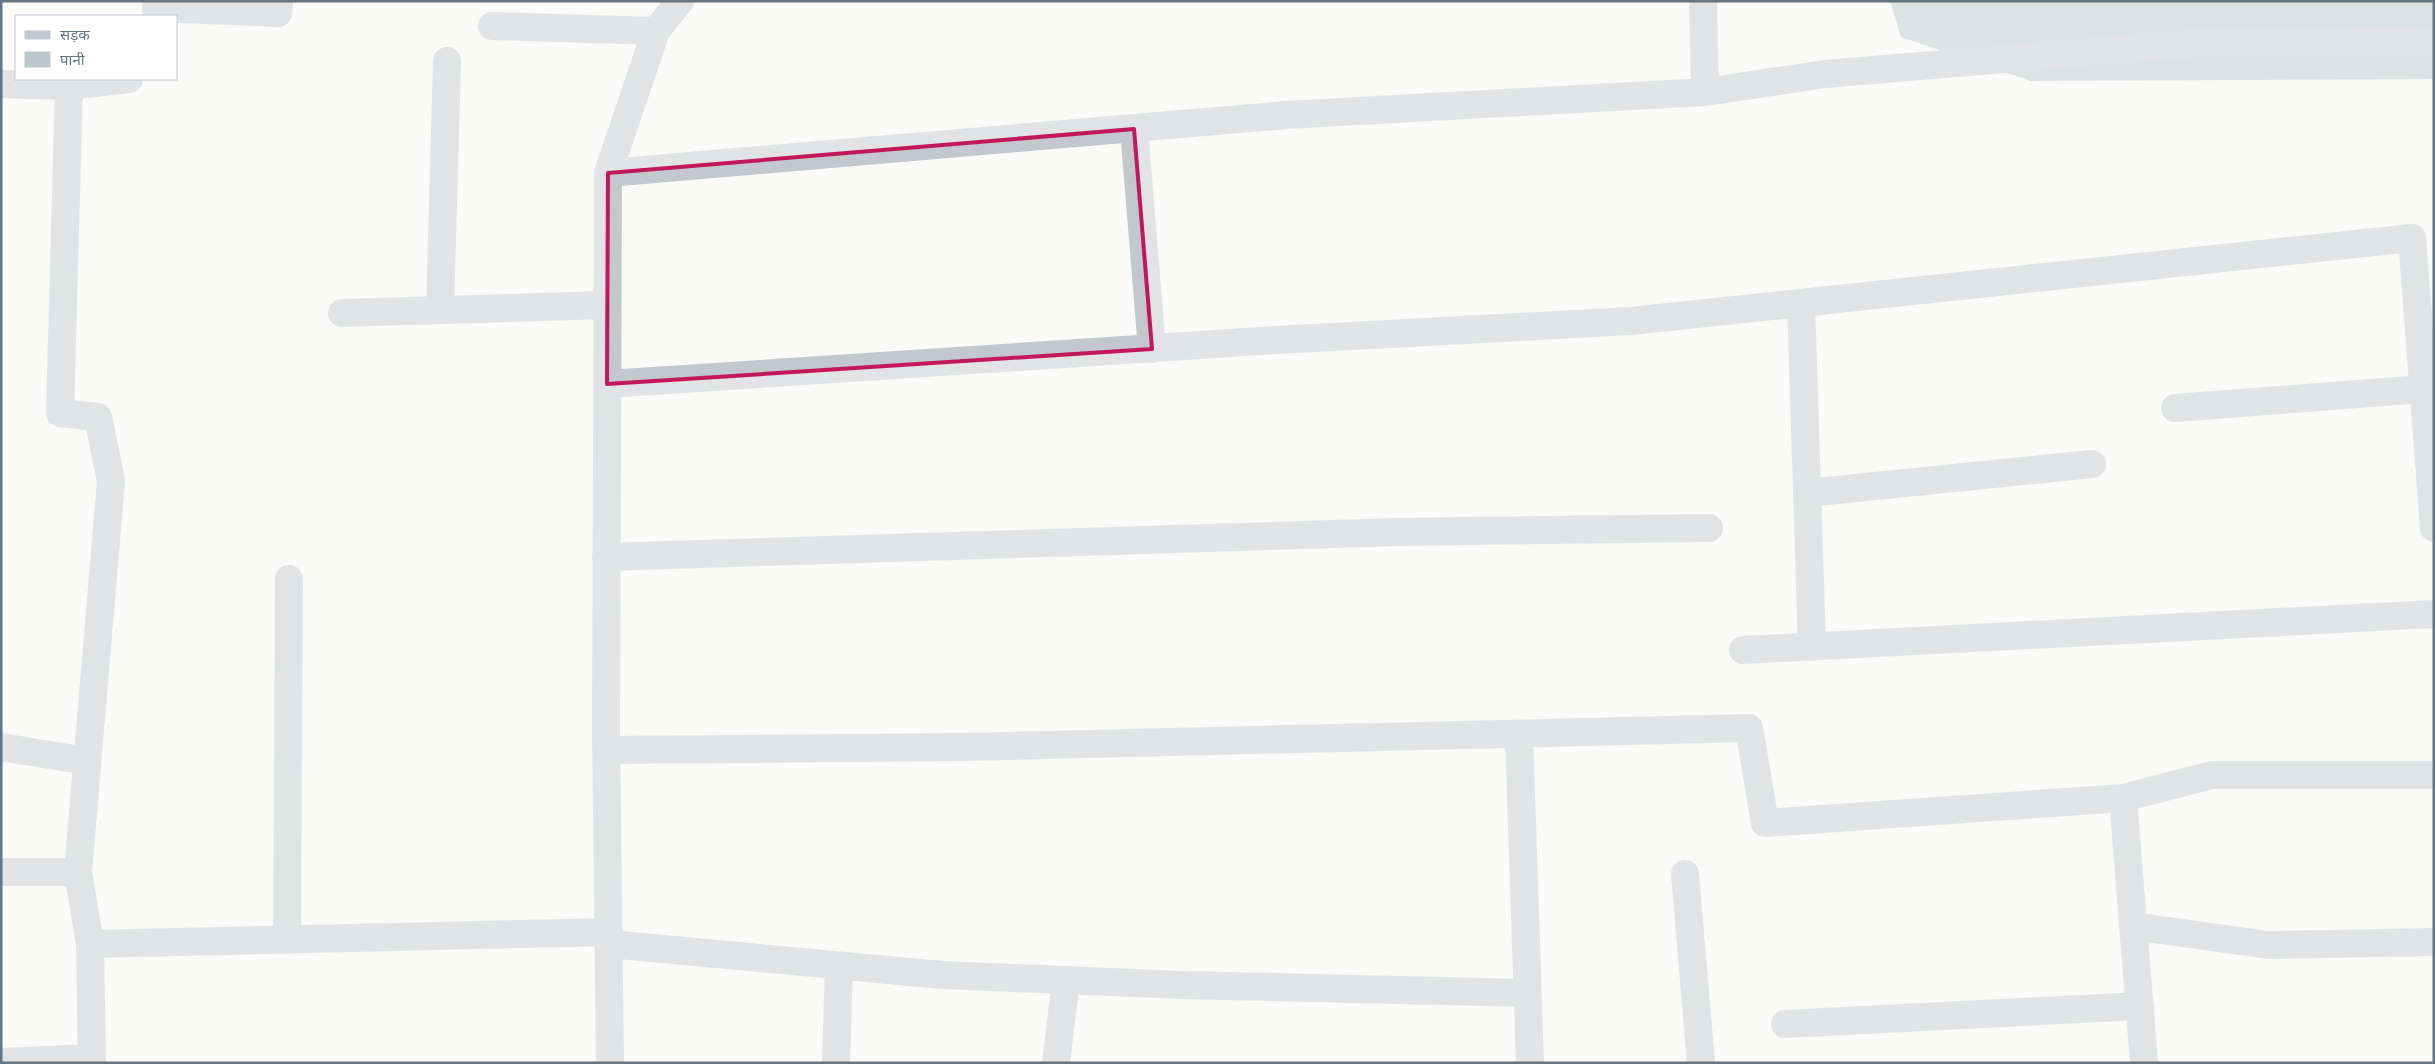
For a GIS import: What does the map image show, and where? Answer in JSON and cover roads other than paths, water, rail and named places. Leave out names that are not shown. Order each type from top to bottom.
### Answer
[{"type":"street","points":[[156,8],[278,13],[279,1]]},
{"type":"street","points":[[610,1063],[606,750],[608,173],[656,31],[680,1]]},
{"type":"street","points":[[1703,1],[1705,92]]},
{"type":"street","points":[[492,26],[656,31]]},
{"type":"street","points":[[608,173],[1286,115],[1705,92],[1825,74],[2184,44],[2434,42]]},
{"type":"street","points":[[440,310],[447,61]]},
{"type":"street","points":[[1,84],[69,86],[120,80]]},
{"type":"street","points":[[1,1062],[92,1061],[90,944],[78,872],[111,481],[98,417],[60,413],[69,86]]},
{"type":"street","points":[[1134,129],[1152,349]]},
{"type":"street","points":[[607,384],[1631,321],[2412,238],[2434,528]]},
{"type":"street","points":[[1801,303],[1812,646]]},
{"type":"street","points":[[342,313],[607,305]]},
{"type":"street","points":[[2175,408],[2423,389]]},
{"type":"street","points":[[1807,493],[2092,464]]},
{"type":"street","points":[[606,557],[1388,533],[1709,528]]},
{"type":"street","points":[[286,940],[289,579]]},
{"type":"street","points":[[1743,650],[2434,614]]},
{"type":"street","points":[[606,750],[966,747],[1749,728],[1765,822],[2123,798],[2212,775],[2434,775]]},
{"type":"street","points":[[1519,734],[1530,1063]]},
{"type":"street","points":[[1,747],[87,761]]},
{"type":"street","points":[[2123,798],[2144,1063]]},
{"type":"street","points":[[1,872],[78,872]]},
{"type":"street","points":[[1685,874],[1701,1063]]},
{"type":"street","points":[[2133,926],[2268,945],[2434,942]]},
{"type":"street","points":[[90,944],[286,940],[608,938],[839,966],[942,975],[1182,985],[1528,992]]},
{"type":"street","points":[[836,1063],[839,966]]},
{"type":"street","points":[[1056,1063],[1066,980]]},
{"type":"street","points":[[1785,1024],[2140,1006]]},
{"type":"water","points":[[1890,1],[2434,1],[2434,79],[2031,81],[1901,37]]}]
